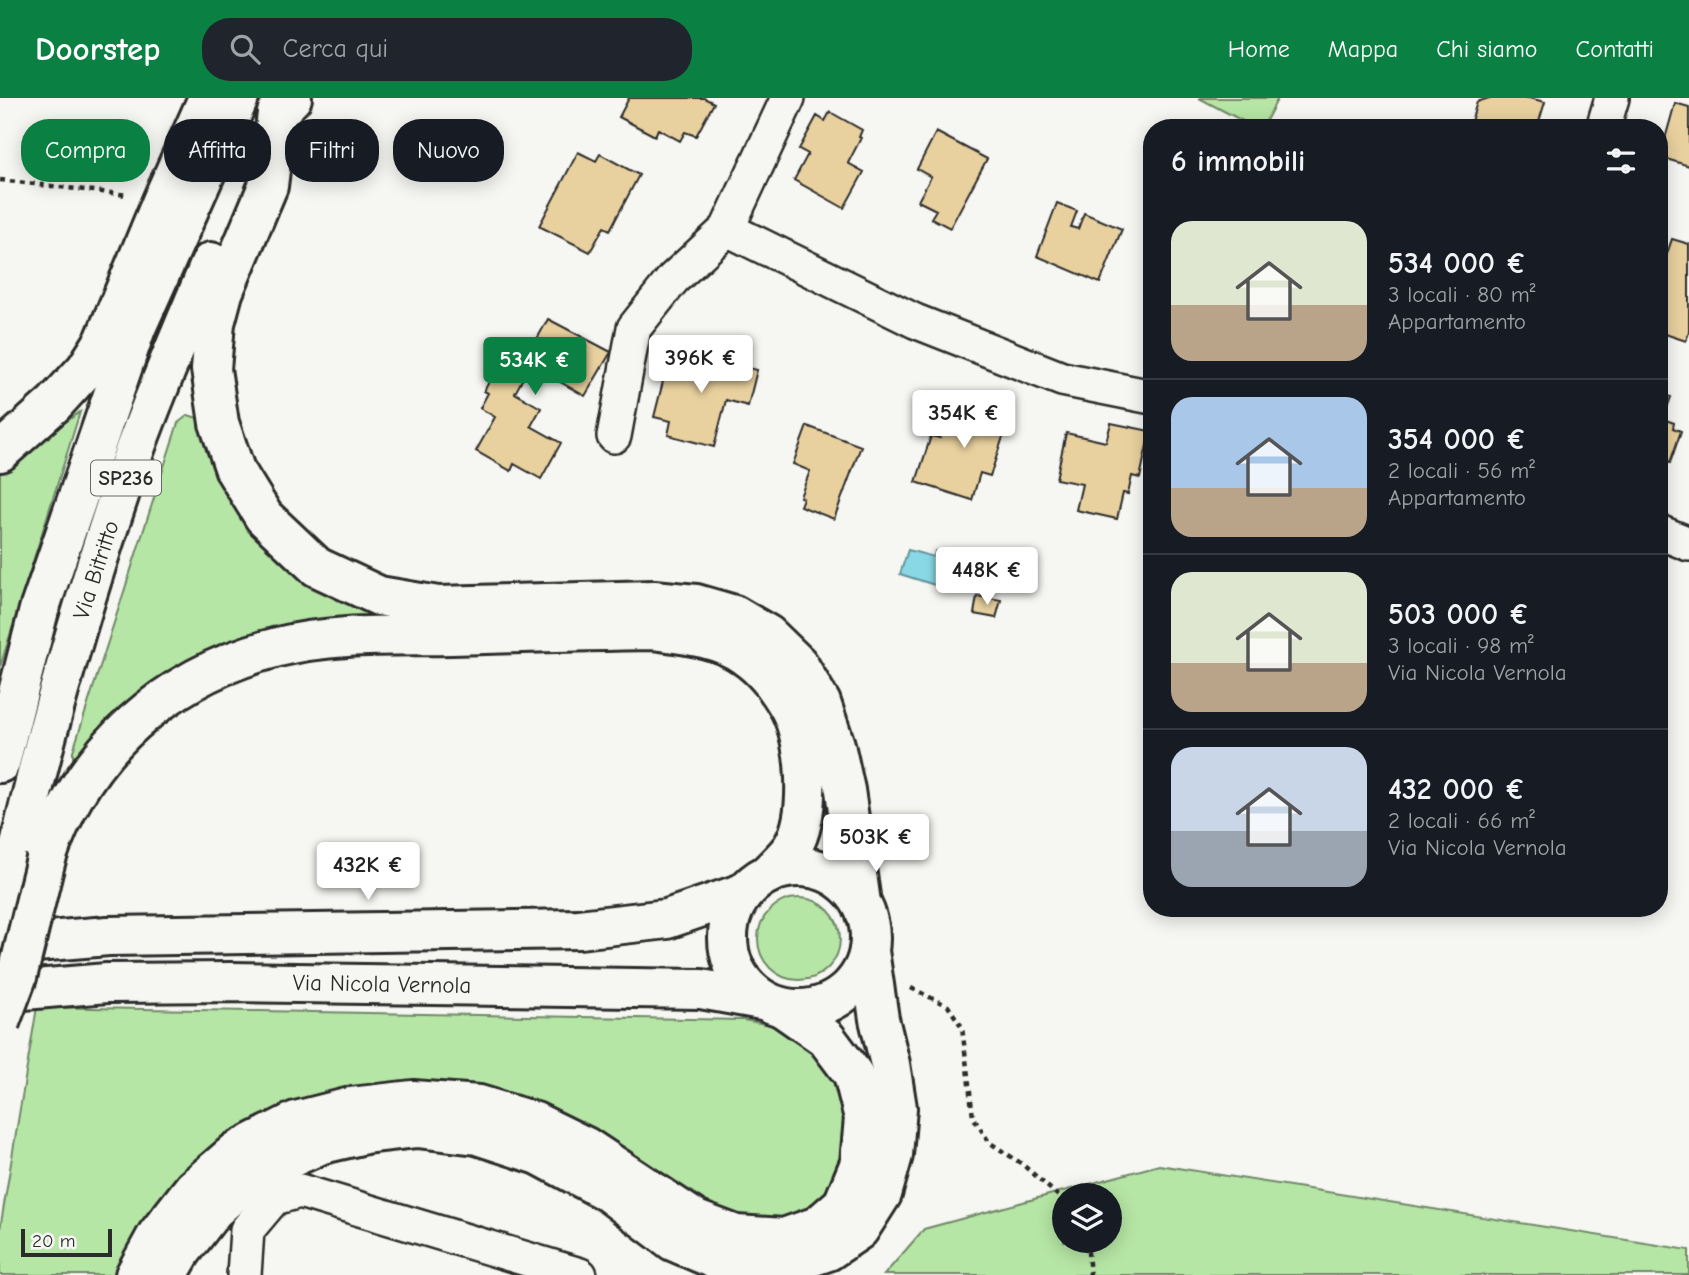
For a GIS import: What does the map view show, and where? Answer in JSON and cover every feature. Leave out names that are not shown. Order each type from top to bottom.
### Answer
[{"type":"main road","points":[[0,452],[54,404],[86,369],[104,341],[208,98]]},
{"type":"main road","name":"Via Bitritto","points":[[0,763],[39,610],[135,328],[239,98]]},
{"type":"main road","points":[[168,1275],[182,1251],[213,1211],[253,1175],[322,1144],[365,1134],[416,1128],[477,1135],[539,1155],[608,1192],[673,1241],[712,1258],[749,1265],[790,1264],[828,1251],[859,1230],[882,1194],[892,1155],[897,1108],[879,1019],[869,951],[869,926],[861,903],[845,790],[835,745],[821,703],[798,664],[768,635],[734,615],[696,604],[654,600],[438,606],[379,596],[317,567],[264,517],[235,470],[219,423],[211,369],[215,323],[223,293],[268,186],[285,103]]},
{"type":"main road","name":"Via Bitritto","points":[[0,943],[32,858],[36,778],[80,620],[135,449],[226,224],[285,103]]},
{"type":"main road","points":[[0,1021],[17,977],[32,858],[55,831],[76,792],[121,733],[168,694],[222,664],[279,647],[344,638],[653,630],[703,637],[744,655],[772,681],[791,711],[802,750],[806,791],[803,811],[793,846],[756,883],[731,914],[727,938],[731,963],[744,984],[826,1038],[852,1074],[864,1118],[860,1163],[843,1204],[818,1226],[783,1238],[736,1235],[696,1220],[586,1147],[535,1122],[479,1105],[413,1100],[351,1107],[296,1121],[237,1150],[193,1189],[157,1235],[135,1275]]},
{"type":"main road","points":[[0,943],[108,936],[579,929],[667,919],[788,868],[810,868],[830,875],[848,887],[861,903]]},
{"type":"main road","points":[[773,1004],[806,1009],[828,1003],[848,991],[861,972],[869,951]]},
{"type":"main road","name":"Via Nicola Vernola","points":[[0,992],[107,984],[232,982],[701,989],[773,1004]]},
{"type":"street","points":[[614,436],[634,328],[673,279],[727,229],[788,98]]},
{"type":"street","points":[[1606,119],[1612,98]]},
{"type":"street","points":[[727,229],[915,321],[1025,365],[1062,379],[1143,395]]},
{"type":"street","points":[[1668,536],[1689,544]]},
{"type":"street","points":[[244,1275],[247,1230],[274,1198],[300,1191],[580,1275]]},
{"type":"path","points":[[0,180],[162,201]]},
{"type":"path","points":[[911,988],[948,1006],[962,1027],[973,1117],[989,1142],[1052,1189]]},
{"type":"path","points":[[1088,1253],[1090,1275]]},
{"type":"green space","points":[[1199,98],[1278,98],[1267,119],[1239,119]]},
{"type":"green space","points":[[80,412],[0,667],[0,468]]},
{"type":"green space","points":[[188,415],[204,420],[235,504],[448,618],[289,632],[73,773],[73,751],[178,423]]},
{"type":"green space","points":[[799,898],[815,901],[828,910],[837,923],[840,939],[837,955],[828,968],[815,977],[799,980],[783,977],[770,968],[761,955],[758,939],[761,923],[770,910],[783,901]]},
{"type":"green space","points":[[37,1007],[743,1020],[771,1025],[800,1036],[821,1054],[838,1087],[846,1134],[834,1182],[827,1198],[788,1222],[734,1221],[447,1090],[120,1275],[0,1275],[0,1229]]},
{"type":"green space","points":[[1159,1165],[1689,1250],[1689,1275],[884,1275],[924,1229],[1052,1194],[1052,1253],[1122,1253],[1122,1183],[1093,1183]]},
{"type":"water","points":[[908,550],[934,557],[935,551],[943,551],[943,560],[968,568],[960,593],[900,574]]},
{"type":"building","points":[[629,98],[704,98],[714,103],[696,136],[685,132],[680,141],[658,129],[655,136],[619,117]]},
{"type":"building","points":[[1489,98],[1529,98],[1545,102],[1540,119],[1472,119],[1477,102]]},
{"type":"building","points":[[1675,103],[1689,107],[1689,166],[1668,159],[1668,128]]},
{"type":"building","points":[[830,112],[862,130],[859,137],[861,138],[848,163],[864,172],[844,208],[794,180],[808,154],[799,149],[817,116],[825,121]]},
{"type":"building","points":[[936,132],[987,159],[950,228],[931,218],[936,210],[918,201],[931,177],[917,169]]},
{"type":"building","points":[[578,152],[596,161],[600,154],[639,175],[610,230],[604,227],[590,252],[539,226]]},
{"type":"building","points":[[1057,203],[1077,211],[1071,227],[1078,229],[1084,213],[1122,229],[1100,283],[1037,256]]},
{"type":"building","points":[[1672,239],[1689,244],[1689,332],[1686,341],[1668,335],[1668,251]]},
{"type":"building","points":[[548,319],[611,352],[585,396],[530,365],[515,393],[541,408],[531,426],[561,443],[541,479],[514,464],[511,471],[476,451],[495,417],[480,408],[488,393],[484,391],[497,367],[501,369],[507,359],[501,356],[507,346],[527,357]]},
{"type":"building","points":[[671,350],[757,370],[748,406],[726,400],[714,447],[668,435],[671,421],[654,417]]},
{"type":"building","points":[[962,397],[1001,409],[997,422],[1007,425],[990,476],[980,473],[972,500],[916,482],[931,436],[940,438],[946,419],[954,422]]},
{"type":"building","points":[[1668,421],[1674,423],[1673,428],[1681,431],[1670,463]]},
{"type":"building","points":[[1111,423],[1143,430],[1143,464],[1140,478],[1132,476],[1128,494],[1123,493],[1117,519],[1076,510],[1082,484],[1056,479],[1066,433],[1106,442]]},
{"type":"building","points":[[807,426],[861,446],[834,519],[800,506],[803,498],[800,497],[810,471],[793,464]]},
{"type":"building","points":[[977,596],[1001,600],[996,618],[974,614]]}]
